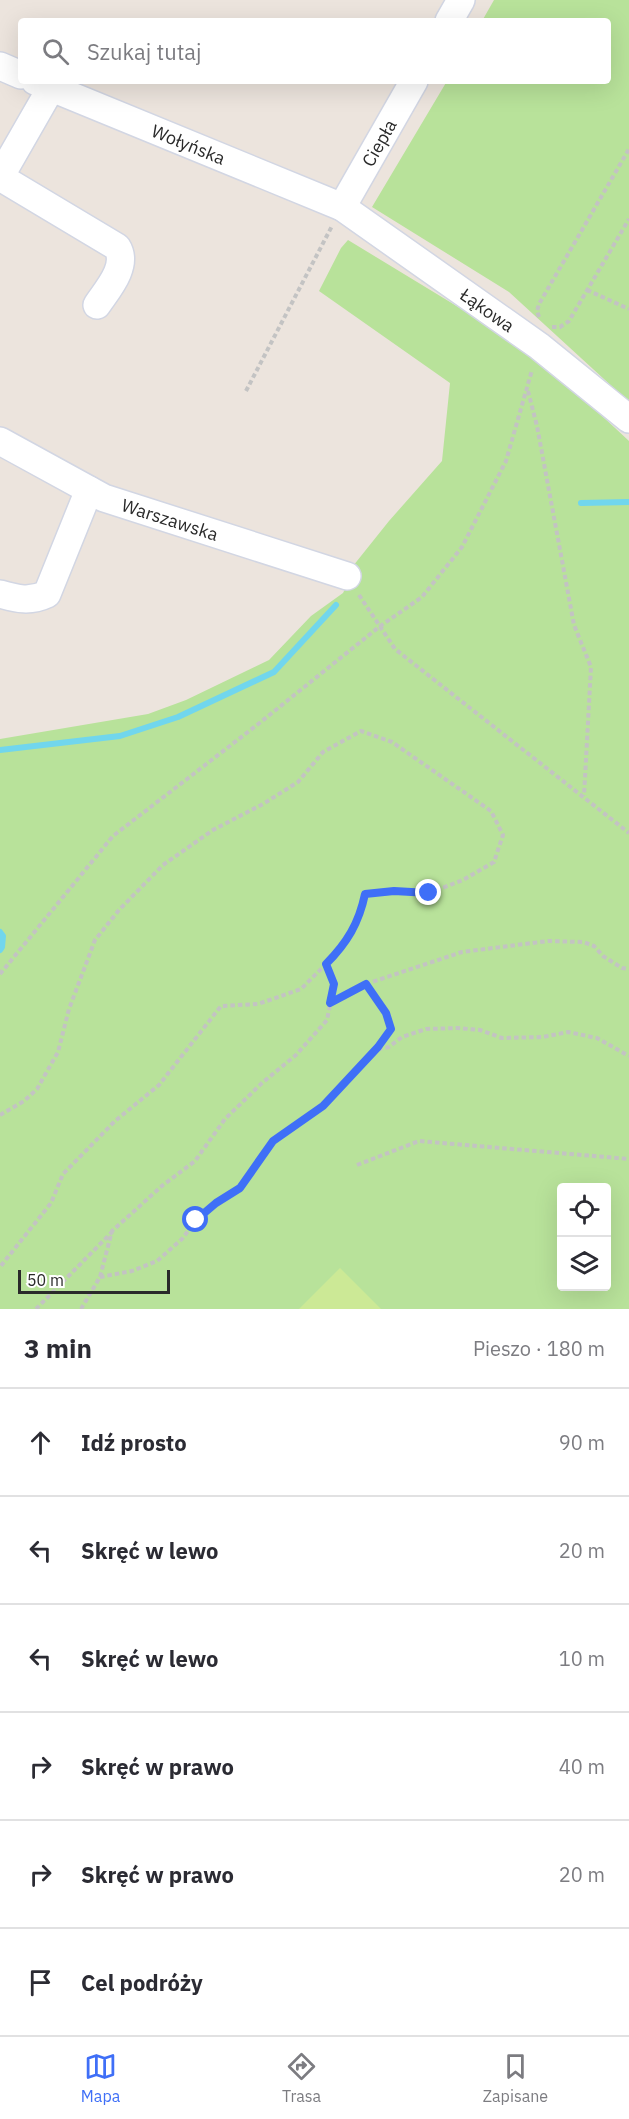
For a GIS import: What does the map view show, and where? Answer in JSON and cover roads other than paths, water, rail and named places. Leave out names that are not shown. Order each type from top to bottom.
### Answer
[{"type":"street","points":[[451,18],[461,0]]},
{"type":"street","points":[[0,66],[18,74]]},
{"type":"street","points":[[43,84],[0,177],[117,247],[121,253],[121,262],[113,281],[97,305]]},
{"type":"street","name":"Wołyńska","points":[[43,84],[342,207]]},
{"type":"street","name":"Ciepła","points":[[342,207],[412,84]]},
{"type":"street","name":"Łąkowa","points":[[342,207],[544,331],[629,419]]},
{"type":"street","name":"Warszawska","points":[[0,441],[104,498],[347,576]]},
{"type":"street","points":[[0,594],[35,600],[47,594],[89,490]]},
{"type":"waterway","points":[[581,503],[629,502]]},
{"type":"waterway","points":[[0,750],[120,736],[178,717],[274,672],[336,605]]},
{"type":"waterway","points":[[0,932],[3,936],[0,950]]}]
